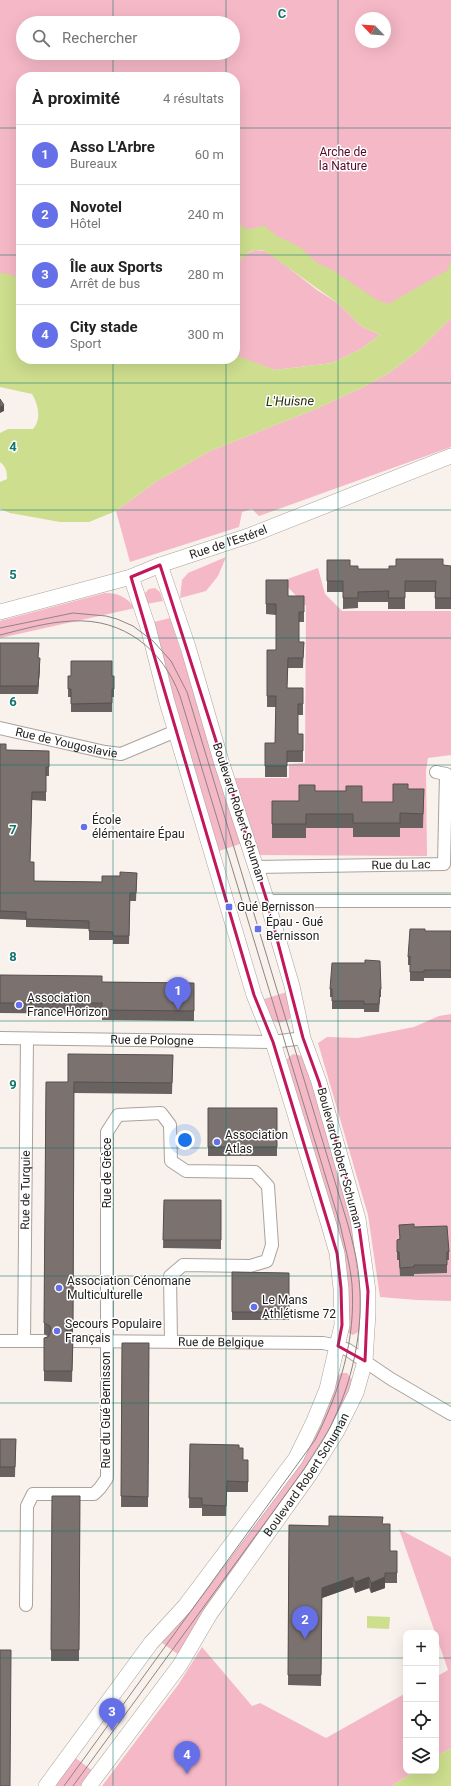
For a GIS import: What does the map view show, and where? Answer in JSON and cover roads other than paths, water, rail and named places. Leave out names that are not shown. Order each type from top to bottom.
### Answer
[{"type":"street","name":"Rue de l'Estérel","points":[[0,612],[130,577],[160,565],[251,535],[451,456]]},
{"type":"street","name":"Boulevard Robert Schuman","points":[[89,1786],[180,1665],[210,1614],[314,1468],[337,1432],[356,1393],[365,1361],[368,1291],[358,1219],[319,1082],[303,1038],[292,986],[267,901],[222,764],[188,647],[160,565]]},
{"type":"street","name":"Boulevard Robert Schuman","points":[[46,1786],[151,1643],[186,1606],[296,1458],[314,1421],[327,1389],[342,1325],[341,1288],[337,1253],[274,1042],[254,995],[176,731],[148,627],[130,577]]},
{"type":"street","name":"Rue de Yougoslavie","points":[[0,728],[105,752],[121,754],[176,731]]},
{"type":"street","name":"Rue du Lac","points":[[256,867],[444,864],[446,774],[436,772]]},
{"type":"street","points":[[267,901],[451,901]]},
{"type":"street","name":"Rue de Pologne","points":[[0,1038],[274,1042],[303,1038]]},
{"type":"street","name":"Rue de Turquie","points":[[24,1342],[27,1039]]},
{"type":"street","name":"Rue de Grèce","points":[[106,1340],[107,1132],[118,1115],[161,1113],[170,1125],[171,1160],[186,1171],[255,1172],[268,1186],[272,1245],[266,1261],[250,1266],[183,1265],[170,1276],[171,1341]]},
{"type":"street","name":"Rue de Belgique","points":[[73,1341],[106,1340],[323,1343],[338,1346],[451,1414]]},
{"type":"street","name":"Rue du Gué Bernisson","points":[[26,1605],[27,1506],[33,1494],[94,1494],[107,1478],[106,1340]]},
{"type":"street","points":[[0,1341],[44,1341]]},
{"type":"water","name":"L'Huisne","points":[[240,223],[243,228],[249,229],[265,226],[277,236],[300,247],[317,263],[331,269],[377,300],[388,304],[448,270],[451,260],[451,318],[418,351],[389,373],[318,408],[210,451],[157,481],[116,511],[89,522],[60,522],[10,513],[0,509],[0,482],[7,479],[7,474],[6,469],[0,462],[0,433],[8,429],[33,429],[36,425],[38,412],[36,402],[32,394],[0,387],[0,273],[16,277],[16,364],[240,364],[240,357],[275,370],[332,363],[361,349],[380,335],[361,326],[339,304],[265,251],[255,250],[244,256],[240,261]]},
{"type":"water","points":[[367,1616],[390,1617],[389,1629],[367,1628]]},
{"type":"water","points":[[451,1748],[451,1786],[392,1786],[410,1774],[439,1774],[439,1755]]},
{"type":"tram line","points":[[0,628],[73,613],[106,616],[133,626],[153,641],[171,661],[187,692],[348,1225],[354,1247],[360,1289],[359,1328],[352,1366],[341,1403],[327,1433],[305,1468],[73,1786]]},
{"type":"tram line","points":[[0,635],[36,626],[72,621],[91,621],[108,625],[125,631],[139,640],[152,651],[173,679],[180,696],[340,1224],[352,1284],[353,1304],[349,1345],[339,1384],[315,1440],[64,1786]]},
{"type":"place","name":"École élémentaire Épau","points":[[84,827]]},
{"type":"place","name":"Gué Bernisson","points":[[229,907]]},
{"type":"place","name":"Épau - Gué Bernisson","points":[[258,929]]},
{"type":"place","name":"Association France Horizon","points":[[19,1005]]},
{"type":"place","name":"Asso L'Arbre","points":[[178,1010]]},
{"type":"place","name":"Association Atlas","points":[[217,1142]]},
{"type":"place","name":"Association Cénomane Multiculturelle","points":[[59,1288]]},
{"type":"place","name":"Le Mans Athlétisme 72","points":[[254,1307]]},
{"type":"place","name":"Secours Populaire Français","points":[[57,1331]]},
{"type":"place","name":"Novotel","points":[[305,1639]]},
{"type":"place","name":"Île aux Sports","points":[[112,1731]]},
{"type":"place","name":"City stade","points":[[187,1774]]},
{"type":"park label","name":"Arche de la Nature","points":[[343,159]]}]
